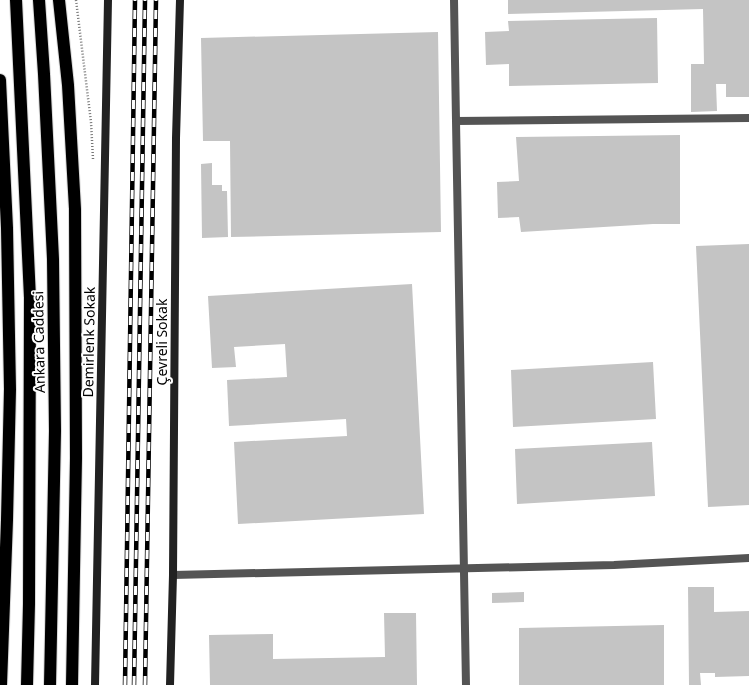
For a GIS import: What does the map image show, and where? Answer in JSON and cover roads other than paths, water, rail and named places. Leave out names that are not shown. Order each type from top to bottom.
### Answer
[{"type":"highway","name":"Ankara Caddesi","points":[[16,0],[30,298],[29,604],[27,685]]},
{"type":"highway","name":"Ankara Caddesi","points":[[39,0],[53,259],[55,431],[50,685]]},
{"type":"highway","points":[[59,0],[68,85],[75,209],[76,458],[72,685]]},
{"type":"highway","points":[[0,80],[8,228],[10,389],[1,685]]},
{"type":"street","name":"Demirlenk Sokak","points":[[95,685],[108,0]]},
{"type":"street","name":"Çevreli Sokak","points":[[170,685],[173,575],[176,138],[180,0]]},
{"type":"street","points":[[454,0],[466,685]]},
{"type":"street","points":[[456,121],[749,118]]},
{"type":"street","points":[[173,575],[614,565],[749,558]]},
{"type":"railway","points":[[125,685],[135,0]]},
{"type":"railway","points":[[134,685],[145,0]]},
{"type":"railway","points":[[145,685],[156,0]]}]
